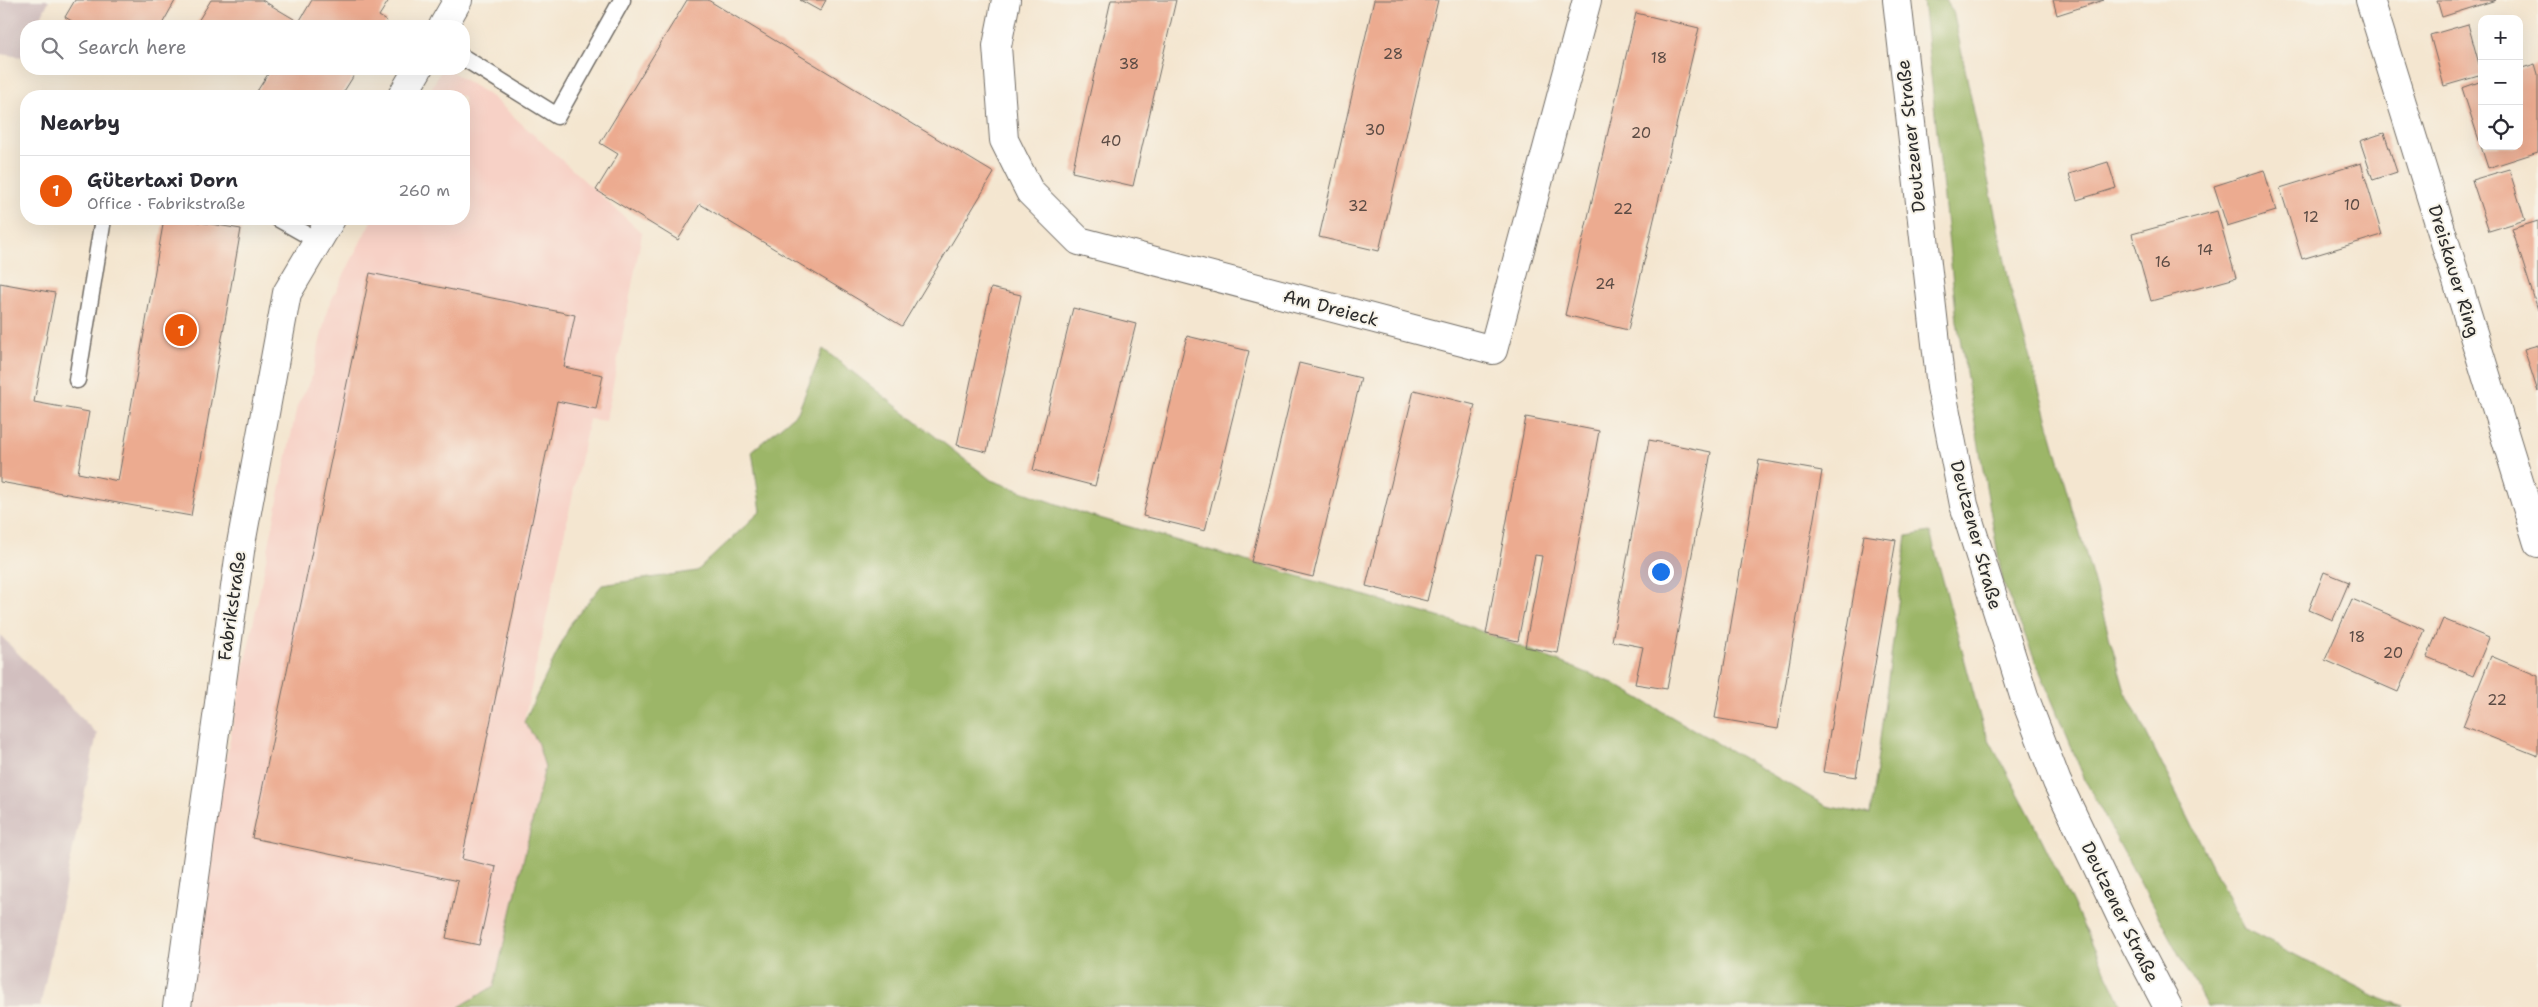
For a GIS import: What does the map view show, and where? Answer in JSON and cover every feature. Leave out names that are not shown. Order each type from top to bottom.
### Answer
[{"type":"street","points":[[446,20],[458,0]]},
{"type":"street","name":"Am Dreieck","points":[[1006,0],[998,46],[1004,140],[1030,192],[1079,241],[1494,350],[1588,0]]},
{"type":"street","name":"Deutzener Straße","points":[[1897,0],[1941,387],[1964,505],[2018,678],[2057,782],[2122,919],[2168,1007]]},
{"type":"street","name":"Dreiskauer Ring","points":[[2370,0],[2538,543]]},
{"type":"street","points":[[406,90],[414,75]]},
{"type":"street","name":"Fabrikstraße","points":[[177,1007],[241,544],[287,294],[324,230]]},
{"type":"lane","points":[[470,62],[557,116],[622,0]]},
{"type":"lane","points":[[77,380],[102,225]]},
{"type":"lane","points":[[304,225],[324,230]]},
{"type":"shaded area","points":[[0,0],[49,0],[40,20],[20,20],[20,57],[0,54]]},
{"type":"shaded area","points":[[439,75],[457,75],[492,97],[642,233],[606,421],[589,419],[524,721],[537,741],[545,767],[494,987],[459,1007],[185,1007],[211,833],[297,406],[311,380],[328,307],[369,225],[470,225],[470,90],[430,90]]},
{"type":"shaded area","points":[[0,635],[97,734],[40,1007],[0,1007]]},
{"type":"green space","points":[[1923,0],[1945,0],[1953,11],[2012,295],[2124,688],[2243,928],[2375,996],[2404,1007],[2207,1007],[2085,780],[2003,583],[1957,321]]},
{"type":"green space","points":[[823,349],[991,480],[1079,512],[1465,625],[1613,683],[1826,806],[1870,815],[1907,536],[1930,532],[1983,728],[2033,821],[2123,1007],[459,1007],[494,986],[545,767],[537,741],[524,722],[571,623],[602,585],[697,571],[761,511],[752,451],[798,412]]},
{"type":"building","points":[[75,0],[175,1],[164,20],[70,20],[65,17]]},
{"type":"building","points":[[211,0],[262,0],[296,20],[199,20]]},
{"type":"building","points":[[312,0],[389,0],[379,16],[385,20],[300,20]]},
{"type":"building","points":[[687,0],[708,0],[994,173],[902,326],[700,204],[678,240],[596,190],[618,154],[600,143]]},
{"type":"building","points":[[800,0],[826,0],[820,11]]},
{"type":"building","points":[[1111,0],[1176,0],[1133,186],[1072,172]]},
{"type":"building","points":[[1374,0],[1438,0],[1379,251],[1319,237]]},
{"type":"building","points":[[2053,0],[2104,0],[2057,15]]},
{"type":"building","points":[[2437,0],[2496,0],[2442,17]]},
{"type":"building","points":[[1636,13],[1699,28],[1628,330],[1565,315]]},
{"type":"building","points":[[2468,24],[2478,60],[2478,76],[2444,86],[2430,35]]},
{"type":"building","points":[[2535,64],[2538,74],[2538,152],[2488,168],[2482,150],[2523,150],[2523,68]]},
{"type":"building","points":[[267,75],[354,75],[345,90],[258,90]]},
{"type":"building","points":[[2478,82],[2478,137],[2462,88]]},
{"type":"building","points":[[2384,133],[2397,172],[2373,180],[2360,141]]},
{"type":"building","points":[[2108,162],[2116,188],[2077,200],[2069,174]]},
{"type":"building","points":[[2361,163],[2382,235],[2302,259],[2280,188]]},
{"type":"building","points":[[2509,169],[2525,220],[2489,231],[2472,180]]},
{"type":"building","points":[[2264,170],[2276,211],[2227,226],[2214,186]]},
{"type":"building","points":[[2217,211],[2236,278],[2151,301],[2132,234]]},
{"type":"building","points":[[2538,221],[2538,310],[2512,229]]},
{"type":"building","points":[[163,225],[217,225],[241,229],[191,516],[0,482],[0,283],[55,293],[34,402],[89,412],[78,473],[118,481]]},
{"type":"building","points":[[370,273],[575,315],[564,367],[603,375],[596,409],[557,401],[462,859],[496,867],[479,945],[446,938],[458,881],[252,838]]},
{"type":"building","points":[[991,288],[1021,295],[987,452],[957,445]]},
{"type":"building","points":[[1073,308],[1136,324],[1095,486],[1033,470]]},
{"type":"building","points":[[1187,336],[1249,351],[1205,531],[1143,516]]},
{"type":"building","points":[[2538,345],[2538,392],[2524,349]]},
{"type":"building","points":[[1299,363],[1361,378],[1313,577],[1251,562]]},
{"type":"building","points":[[1414,390],[1475,405],[1427,601],[1366,586]]},
{"type":"building","points":[[1526,417],[1599,431],[1558,653],[1525,647],[1542,556],[1535,555],[1518,641],[1486,634]]},
{"type":"building","points":[[1649,440],[1711,452],[1667,689],[1635,684],[1643,647],[1612,641]]},
{"type":"building","points":[[1759,460],[1822,471],[1778,729],[1715,718]]},
{"type":"building","points":[[1864,535],[1896,540],[1856,777],[1823,772]]},
{"type":"building","points":[[2324,572],[2349,582],[2333,620],[2309,610]]},
{"type":"building","points":[[2352,599],[2425,630],[2398,692],[2325,660]]},
{"type":"building","points":[[2443,619],[2489,638],[2473,676],[2427,657]]},
{"type":"building","points":[[2491,656],[2538,676],[2538,756],[2463,726]]},
{"type":"place","name":"Gütertaxi Dorn","points":[[181,330]]}]
